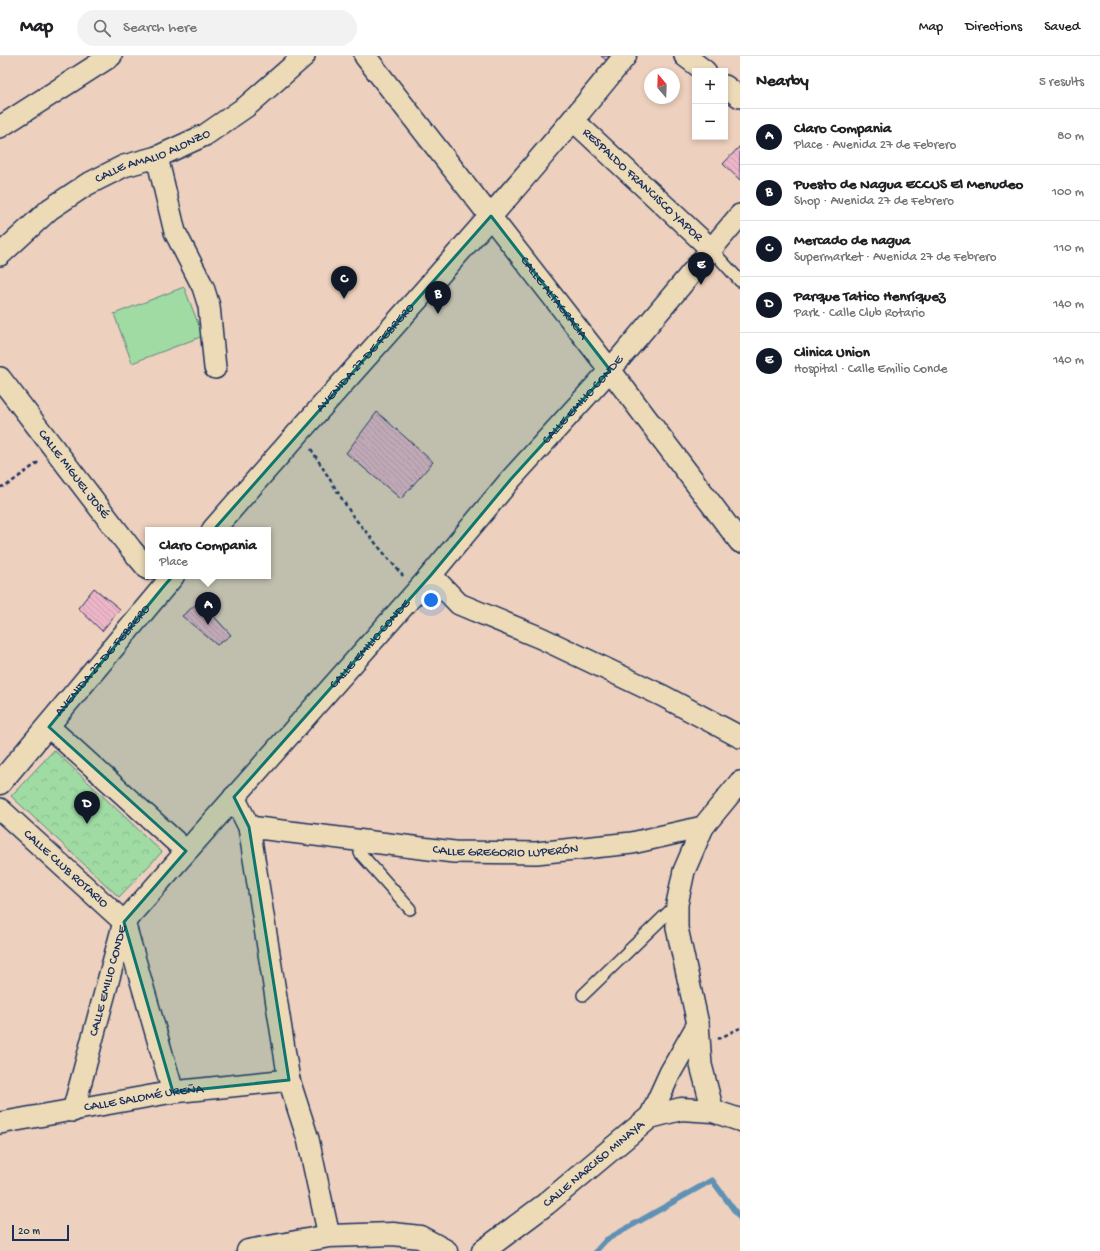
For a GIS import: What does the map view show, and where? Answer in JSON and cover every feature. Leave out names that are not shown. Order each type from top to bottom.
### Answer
[{"type":"street","points":[[0,128],[111,56]]},
{"type":"street","name":"CALLE AMALIO ALONZO","points":[[0,255],[50,209],[86,185],[124,166],[157,157],[205,136],[246,106],[304,56]]},
{"type":"street","name":"CALLE ALTAGRACIA","points":[[365,56],[610,370],[740,542]]},
{"type":"street","name":"AVENIDA 27 DE FEBRERO","points":[[215,527],[490,216],[573,120],[625,56]]},
{"type":"street","points":[[685,56],[701,68]]},
{"type":"street","points":[[728,88],[740,97]]},
{"type":"street","name":"RESPALDO FRANCISCO YAPOR","points":[[573,120],[711,249]]},
{"type":"street","points":[[157,157],[175,232],[203,287],[209,306],[215,368]]},
{"type":"street","name":"CALLE EMILIO CONDE","points":[[73,1111],[124,922],[431,575],[511,479],[610,370],[740,215]]},
{"type":"street","name":"CALLE MIGUEL JOSÉ","points":[[0,378],[131,549],[145,565]]},
{"type":"street","points":[[431,575],[459,604],[541,638],[663,696],[740,737]]},
{"type":"street","name":"AVENIDA 27 DE FEBRERO","points":[[0,783],[49,727],[164,579]]},
{"type":"street","points":[[49,727],[186,851]]},
{"type":"street","points":[[713,1112],[702,1065],[698,1024],[677,928],[677,904],[684,871],[703,828],[740,782]]},
{"type":"street","points":[[234,797],[249,827],[289,1080],[308,1139],[329,1236]]},
{"type":"street","name":"CALLE CLUB ROTARIO","points":[[0,810],[124,922]]},
{"type":"street","name":"CALLE GREGORIO LUPERÓN","points":[[249,827],[454,852],[536,853],[632,843],[703,828]]},
{"type":"street","points":[[124,922],[173,1092]]},
{"type":"street","points":[[650,1117],[670,1074],[698,1024]]},
{"type":"street","name":"CALLE SALOMÉ UREÑA","points":[[0,1123],[173,1092],[289,1080]]},
{"type":"street","name":"CALLE NARCISO MINAYA","points":[[483,1251],[546,1204],[650,1117],[681,1110],[713,1112],[740,1120]]},
{"type":"street","points":[[248,1251],[329,1236],[394,1234],[420,1237],[446,1251]]},
{"type":"lane","points":[[711,249],[740,281]]},
{"type":"lane","points":[[360,841],[360,853],[410,909]]},
{"type":"lane","points":[[583,994],[677,904]]},
{"type":"path","points":[[299,430],[352,515],[416,592]]},
{"type":"path","points":[[0,487],[6,486],[56,450]]},
{"type":"highlighted area","points":[[491,216],[610,370],[511,479],[431,575],[234,797],[249,827],[289,1080],[173,1092],[124,922],[186,851],[49,727],[164,586]]},
{"type":"green space","points":[[184,287],[203,336],[132,363],[114,314]]},
{"type":"green space","points":[[54,750],[162,852],[119,897],[11,796]]},
{"type":"building","points":[[601,56],[617,56],[610,63]]},
{"type":"building","points":[[740,146],[740,180],[723,164]]},
{"type":"building","points":[[377,412],[433,462],[401,499],[346,453]]},
{"type":"building","points":[[94,588],[120,609],[102,631],[78,608]]},
{"type":"building","points":[[200,601],[231,635],[217,645],[182,616]]},
{"type":"waterway","points":[[596,1251],[606,1240],[712,1180],[740,1218]]},
{"type":"place","name":"Clinica Union","points":[[701,285]]},
{"type":"place","name":"Mercado de nagua","points":[[344,299]]},
{"type":"place","name":"Puesto de Nagua ECCUS El Menudeo","points":[[438,314]]},
{"type":"place","name":"Claro Compania","points":[[208,625]]},
{"type":"place","name":"Parque Tatico Henríquez","points":[[87,824]]}]
